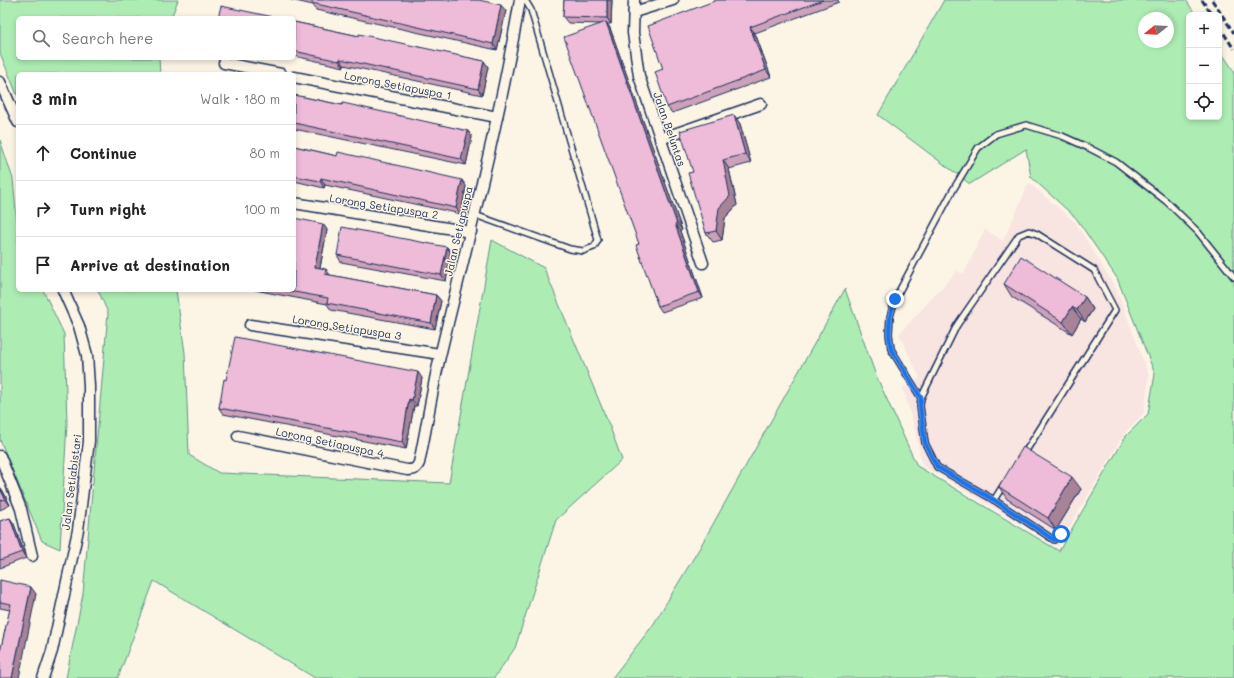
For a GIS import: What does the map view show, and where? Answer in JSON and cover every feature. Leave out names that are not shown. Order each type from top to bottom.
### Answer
[{"type":"street","name":"Jalan Setiapuspa","points":[[417,467],[420,463],[440,354],[471,232],[511,56],[520,0]]},
{"type":"street","name":"Jalan Beluntas","points":[[634,0],[633,33],[639,76],[703,263]]},
{"type":"street","points":[[634,12],[673,0]]},
{"type":"street","points":[[224,62],[272,72]]},
{"type":"street","name":"Lorong Setiapuspa 1","points":[[296,77],[497,118]]},
{"type":"street","points":[[0,82],[16,118]]},
{"type":"street","points":[[660,139],[761,104]]},
{"type":"street","name":"Lorong Setiapuspa 2","points":[[296,203],[471,232]]},
{"type":"street","name":"Jalan Setiabistari","points":[[43,678],[52,651],[78,530],[89,441],[90,386],[87,355],[79,326],[64,292]]},
{"type":"street","name":"Lorong Setiapuspa 3","points":[[250,325],[440,354]]},
{"type":"street","name":"Lorong Setiapuspa 4","points":[[238,436],[407,470],[414,470],[417,467]]},
{"type":"street","points":[[0,456],[21,509],[32,556]]},
{"type":"lane","points":[[475,215],[570,249],[583,251],[594,247],[598,240],[531,10],[525,0]]},
{"type":"lane","points":[[921,398],[891,349],[889,334],[890,317],[895,299],[953,190],[978,148],[996,134],[1026,125],[1062,136],[1116,162],[1166,201],[1198,232],[1234,277]]},
{"type":"lane","points":[[1019,461],[1115,310],[1094,270],[1038,234],[1029,231],[1019,235],[957,325],[921,398],[920,406],[925,443],[937,467],[994,500],[1054,540],[1061,534]]},
{"type":"lane","points":[[994,500],[1007,481]]},
{"type":"shaded area","points":[[1029,183],[1076,223],[1118,292],[1149,376],[1144,413],[1124,434],[1058,546],[922,465],[915,430],[903,388],[920,378],[899,334],[957,271],[964,274],[985,229],[1003,241]]},
{"type":"green space","points":[[0,0],[178,0],[172,16],[16,16],[16,60],[159,60],[160,72],[16,72],[16,92],[0,53]]},
{"type":"green space","points":[[944,0],[1186,0],[1194,12],[1186,12],[1186,120],[1222,120],[1222,53],[1234,71],[1234,678],[612,678],[653,625],[699,549],[845,289],[875,373],[917,466],[1059,551],[1126,436],[1148,414],[1155,374],[1117,278],[1076,218],[1031,177],[1026,149],[970,184],[878,115]]},
{"type":"green space","points":[[0,140],[13,179],[16,210],[16,292],[44,292],[64,334],[67,423],[60,549],[42,541],[0,440]]},
{"type":"green space","points":[[492,240],[544,268],[610,427],[622,460],[556,520],[515,648],[494,678],[315,678],[154,581],[118,678],[66,678],[83,594],[108,313],[99,292],[176,292],[185,353],[189,455],[219,473],[449,483]]},
{"type":"building","points":[[312,0],[479,0],[501,5],[493,44],[312,3]]},
{"type":"building","points":[[564,0],[607,0],[607,18],[563,17]]},
{"type":"building","points":[[717,0],[823,0],[750,27],[766,70],[667,107],[655,72],[663,69],[648,26]]},
{"type":"building","points":[[221,6],[268,16],[218,16]]},
{"type":"building","points":[[296,22],[359,36],[359,34],[484,61],[478,89],[340,59],[339,61],[296,51]]},
{"type":"building","points":[[606,22],[677,224],[675,224],[699,292],[658,306],[636,245],[639,244],[564,37]]},
{"type":"building","points":[[296,95],[342,105],[343,103],[468,131],[461,159],[296,123]]},
{"type":"building","points":[[734,115],[745,154],[723,160],[730,196],[719,208],[716,231],[706,233],[688,173],[693,172],[680,131]]},
{"type":"building","points":[[296,146],[337,156],[338,152],[462,180],[456,208],[321,178],[320,181],[296,176]]},
{"type":"building","points":[[296,218],[323,224],[315,267],[326,269],[325,274],[436,295],[431,323],[327,303],[328,298],[294,292],[296,292]]},
{"type":"building","points":[[342,227],[447,247],[441,275],[337,255]]},
{"type":"building","points":[[1021,256],[1085,297],[1077,310],[1072,307],[1063,322],[1004,284]]},
{"type":"building","points":[[235,337],[418,372],[412,400],[409,399],[402,442],[219,408],[224,379],[226,380]]},
{"type":"building","points":[[1023,447],[1072,477],[1048,518],[999,487]]},
{"type":"building","points":[[0,488],[5,499],[0,501]]},
{"type":"building","points":[[10,518],[22,552],[0,560],[0,521]]},
{"type":"building","points":[[0,580],[31,587],[12,678],[0,678],[0,652],[11,604],[0,602]]},
{"type":"railway","points":[[1202,0],[1210,12]]},
{"type":"railway","points":[[1212,0],[1234,33]]},
{"type":"railway","points":[[1222,31],[1234,49]]},
{"type":"route","points":[[895,299],[890,317],[889,334],[891,349],[921,398],[920,406],[925,443],[937,467],[994,500],[1054,540],[1061,534]]}]
